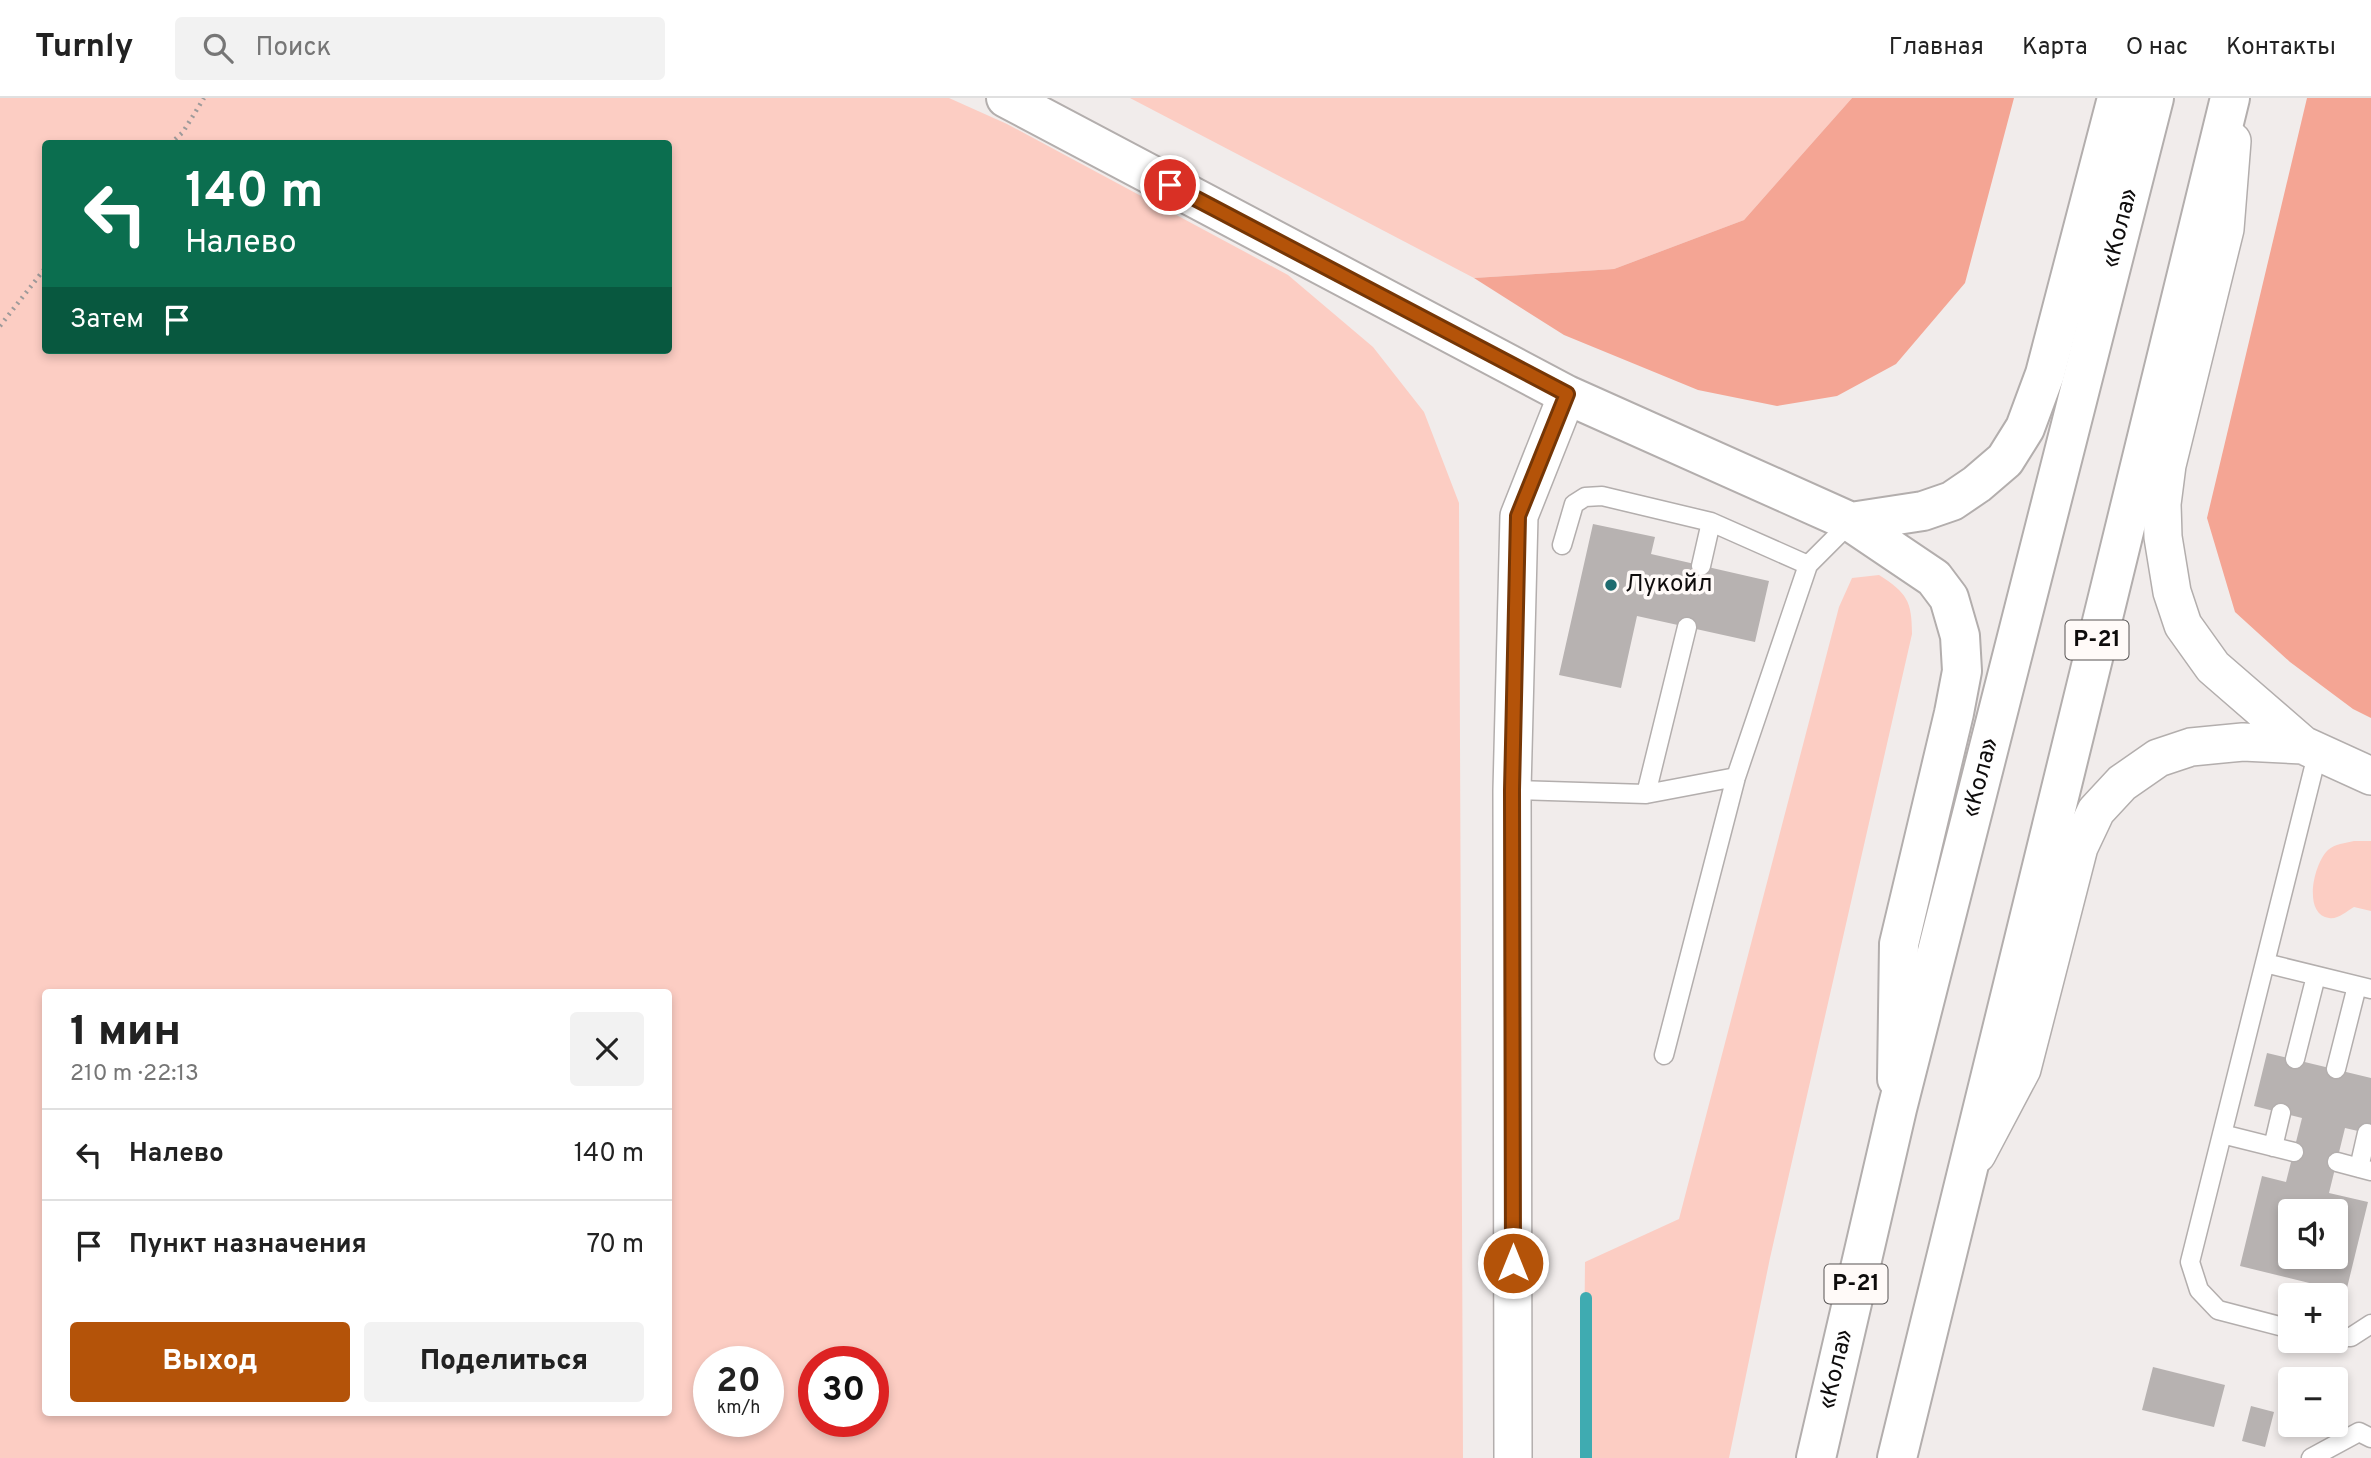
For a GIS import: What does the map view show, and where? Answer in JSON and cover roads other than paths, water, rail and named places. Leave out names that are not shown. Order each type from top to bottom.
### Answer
[{"type":"main road","points":[[1006,98],[1567,394],[1851,522],[1934,578],[1949,598],[1960,636],[1962,671],[1899,944],[1897,1110]]},
{"type":"main road","points":[[1851,522],[1923,511],[1952,500],[1977,484],[2005,460],[2012,449],[2025,428],[2045,374],[2117,98]]},
{"type":"main road","name":"«Кола»","points":[[1816,1458],[1897,1110],[2154,98]]},
{"type":"main road","name":"Р-21","points":[[1897,1458],[1963,1181],[2233,98]]},
{"type":"street","points":[[2233,98],[2225,229],[2167,465],[2162,504],[2163,537],[2172,592],[2183,625],[2213,667],[2310,748],[2371,776]]},
{"type":"street","points":[[1513,1458],[1512,790],[1518,516],[1567,394]]},
{"type":"street","points":[[1963,1181],[2022,1069],[2079,847],[2096,811],[2122,783],[2158,758],[2191,747],[2243,742],[2310,748]]},
{"type":"lane","points":[[1562,545],[1574,504],[1585,497],[1602,496],[1711,523],[1808,565]]},
{"type":"lane","points":[[1664,1055],[1736,778],[1808,565],[1851,522]]},
{"type":"lane","points":[[1701,566],[1711,523]]},
{"type":"lane","points":[[1646,794],[1687,627]]},
{"type":"lane","points":[[2278,1326],[2218,1310],[2199,1290],[2190,1262],[2264,963],[2310,748]]},
{"type":"lane","points":[[1512,790],[1646,794],[1736,778]]},
{"type":"lane","points":[[2264,963],[2364,988],[2336,1069]]},
{"type":"lane","points":[[2295,1059],[2316,976]]},
{"type":"lane","points":[[2273,1147],[2281,1113]]},
{"type":"lane","points":[[2337,1162],[2365,1169],[2367,1133]]},
{"type":"lane","points":[[2222,1134],[2294,1152]]},
{"type":"lane","points":[[2348,1337],[2371,1324]]},
{"type":"lane","points":[[2311,1458],[2359,1432],[2371,1438]]},
{"type":"waterway","points":[[1586,1298],[1586,1458]]},
{"type":"place","name":"Лукойл","points":[[1611,585]]}]
